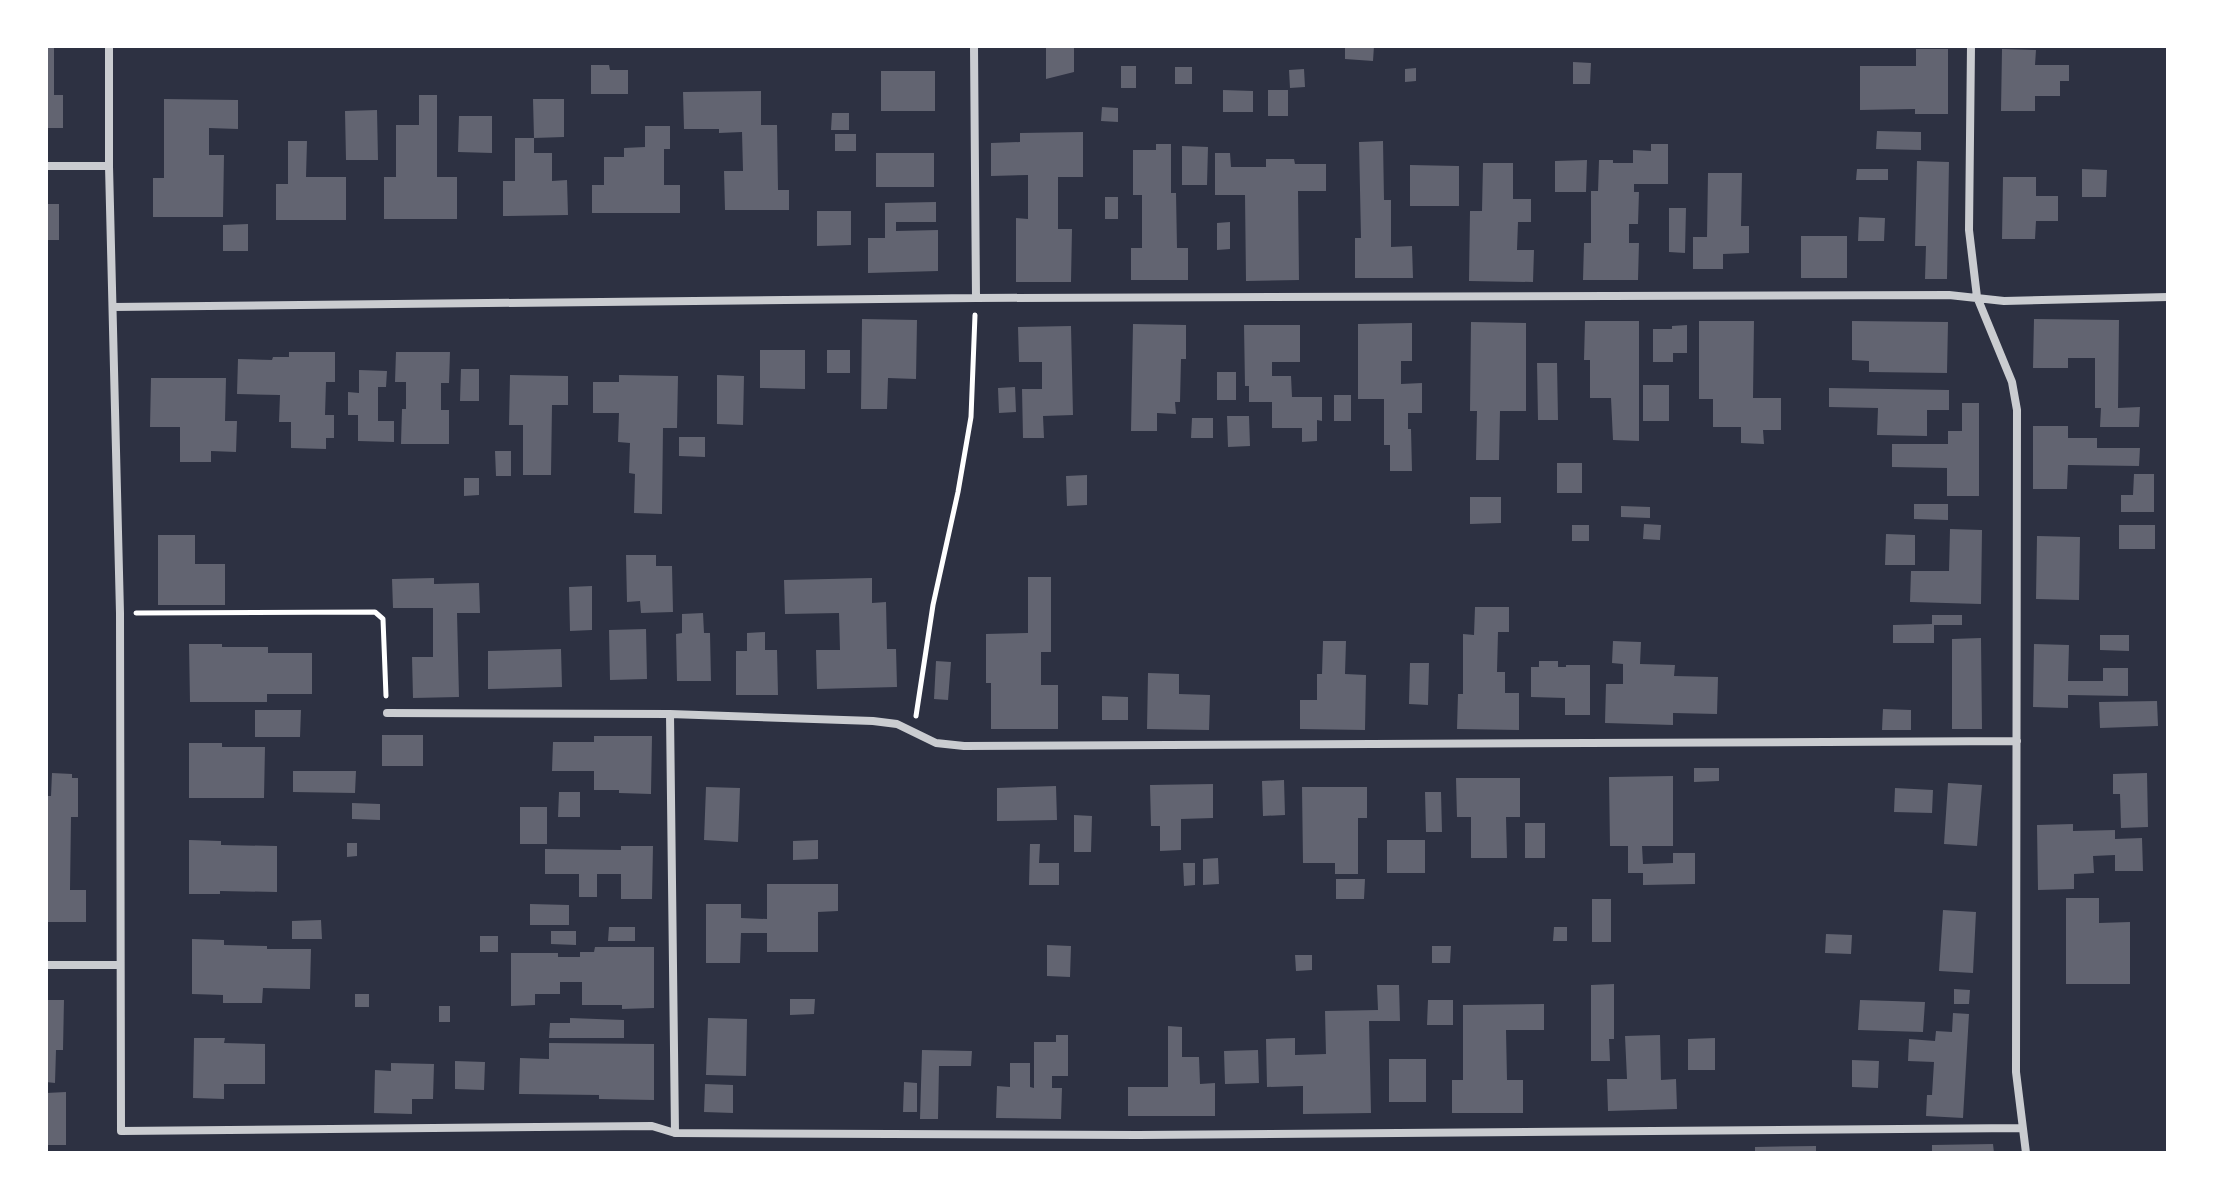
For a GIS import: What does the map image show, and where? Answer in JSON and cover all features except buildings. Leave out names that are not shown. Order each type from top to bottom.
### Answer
[{"type":"street","points":[[109,46],[120,613],[121,1131],[652,1126],[675,1133],[1138,1135],[2022,1128]]},
{"type":"street","points":[[974,46],[976,298]]},
{"type":"street","points":[[1971,46],[1971,256],[1977,297],[2012,382],[2017,410],[2016,1072],[2026,1153]]},
{"type":"street","points":[[46,166],[109,166]]},
{"type":"street","points":[[113,307],[976,298],[1917,295],[2004,301],[2168,297]]},
{"type":"street","points":[[387,713],[670,714],[873,721],[897,724],[936,743],[964,746],[2017,741]]},
{"type":"street","points":[[670,714],[675,1133]]},
{"type":"street","points":[[46,965],[120,965]]},
{"type":"path","points":[[914,733],[933,605],[971,417],[976,298]]},
{"type":"path","points":[[120,613],[375,612],[383,619],[387,713]]}]
